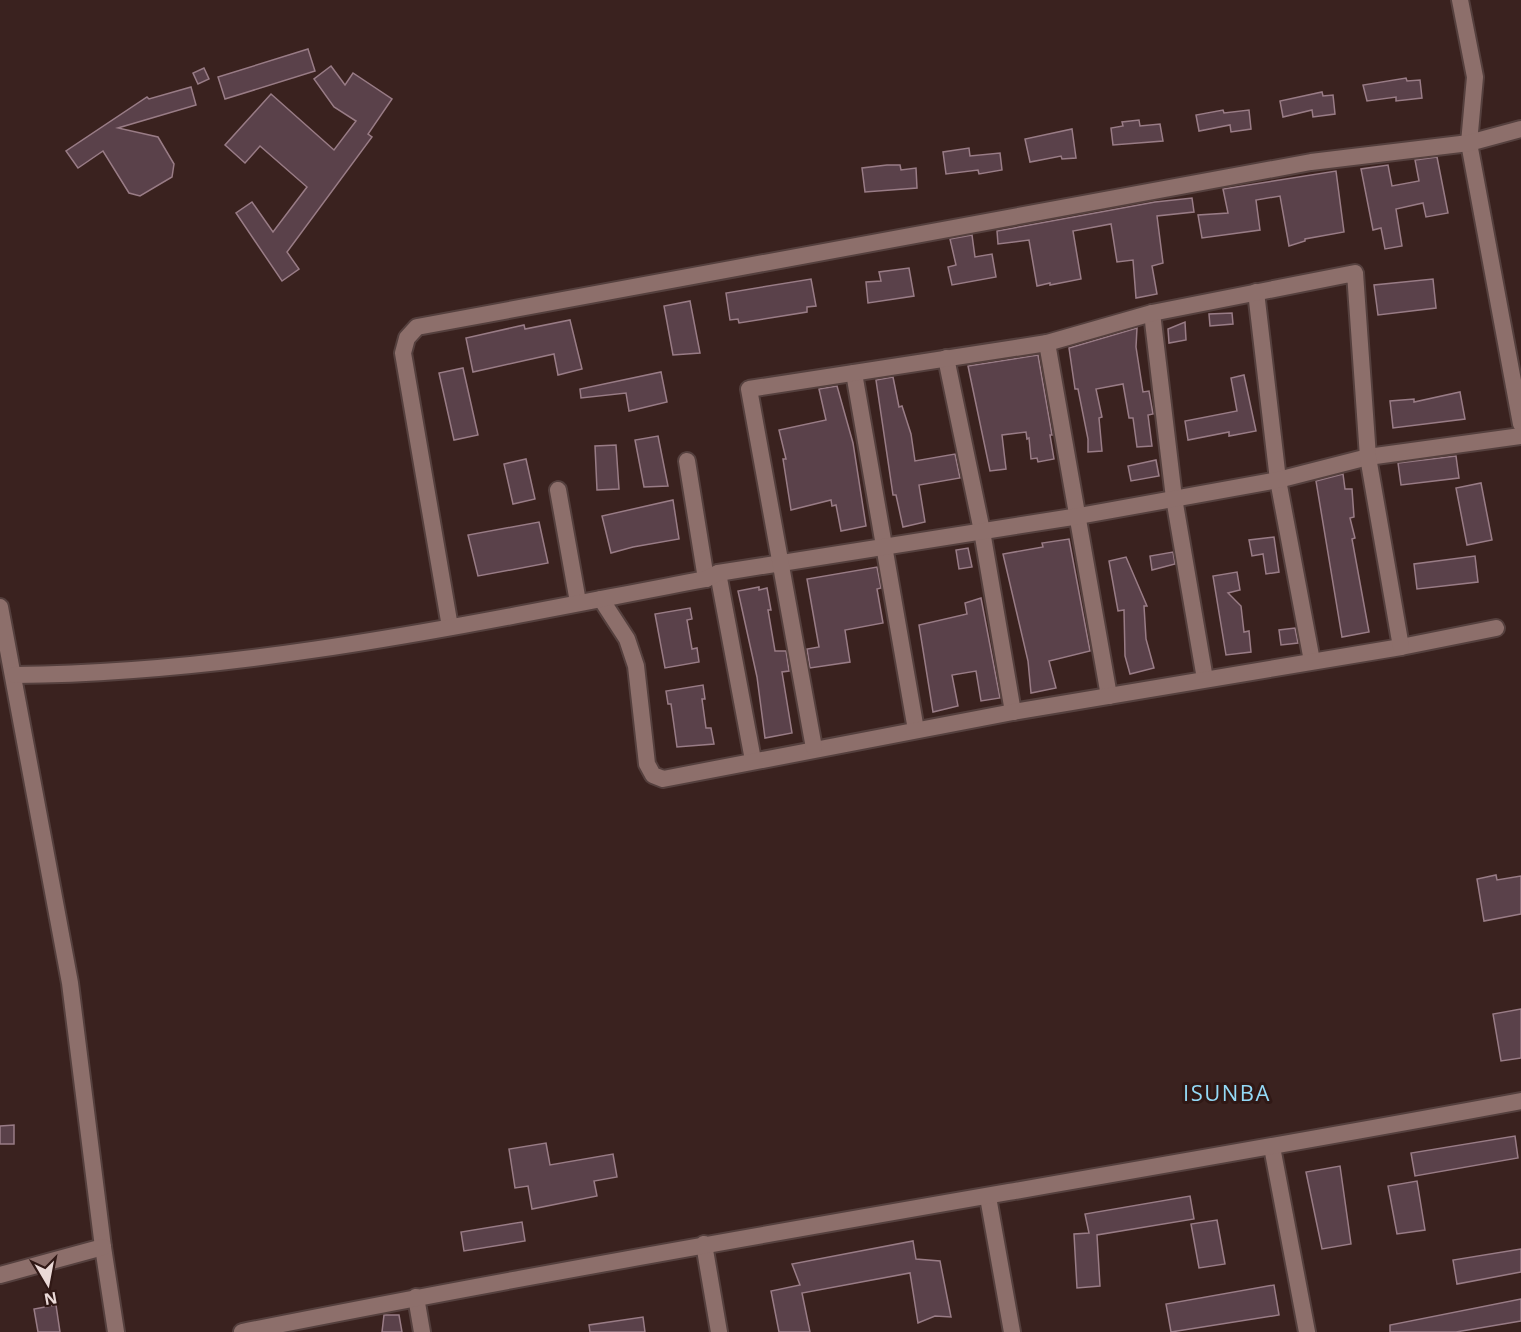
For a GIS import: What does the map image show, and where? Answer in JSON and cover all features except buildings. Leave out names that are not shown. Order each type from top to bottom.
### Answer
[{"type":"street","points":[[1460,0],[1475,77],[1469,143],[1521,424]]},
{"type":"street","points":[[450,627],[403,353],[407,338],[417,327],[1311,162],[1469,143],[1521,129]]},
{"type":"street","points":[[814,748],[749,389],[1047,343],[1152,313],[1355,273],[1368,457],[1401,647]]},
{"type":"street","points":[[1256,292],[1278,480],[1312,661]]},
{"type":"street","points":[[1152,313],[1174,498],[1205,679]]},
{"type":"street","points":[[1047,343],[1109,696]]},
{"type":"street","points":[[946,358],[982,531],[1013,712]]},
{"type":"street","points":[[854,373],[886,546],[916,730]]},
{"type":"street","points":[[15,675],[77,674],[202,664],[319,651],[712,576],[1079,516],[1278,480],[1368,457],[1521,436]]},
{"type":"street","points":[[687,461],[753,760]]},
{"type":"street","points":[[558,490],[578,602]]},
{"type":"street","points":[[601,598],[627,639],[636,666],[647,764],[653,775],[663,779],[814,748],[1401,647],[1496,628]]},
{"type":"street","points":[[0,608],[15,675],[70,983],[116,1332]]},
{"type":"street","points":[[242,1332],[416,1297],[704,1244],[988,1197],[1186,1159],[1272,1147],[1521,1101]]},
{"type":"street","points":[[1272,1147],[1307,1332]]},
{"type":"street","points":[[988,1197],[1012,1332]]},
{"type":"street","points":[[704,1244],[719,1332]]},
{"type":"street","points":[[0,1275],[103,1247]]},
{"type":"street","points":[[416,1297],[422,1332]]},
{"type":"district","name":"ISUNBA","points":[[1227,1093]]}]
